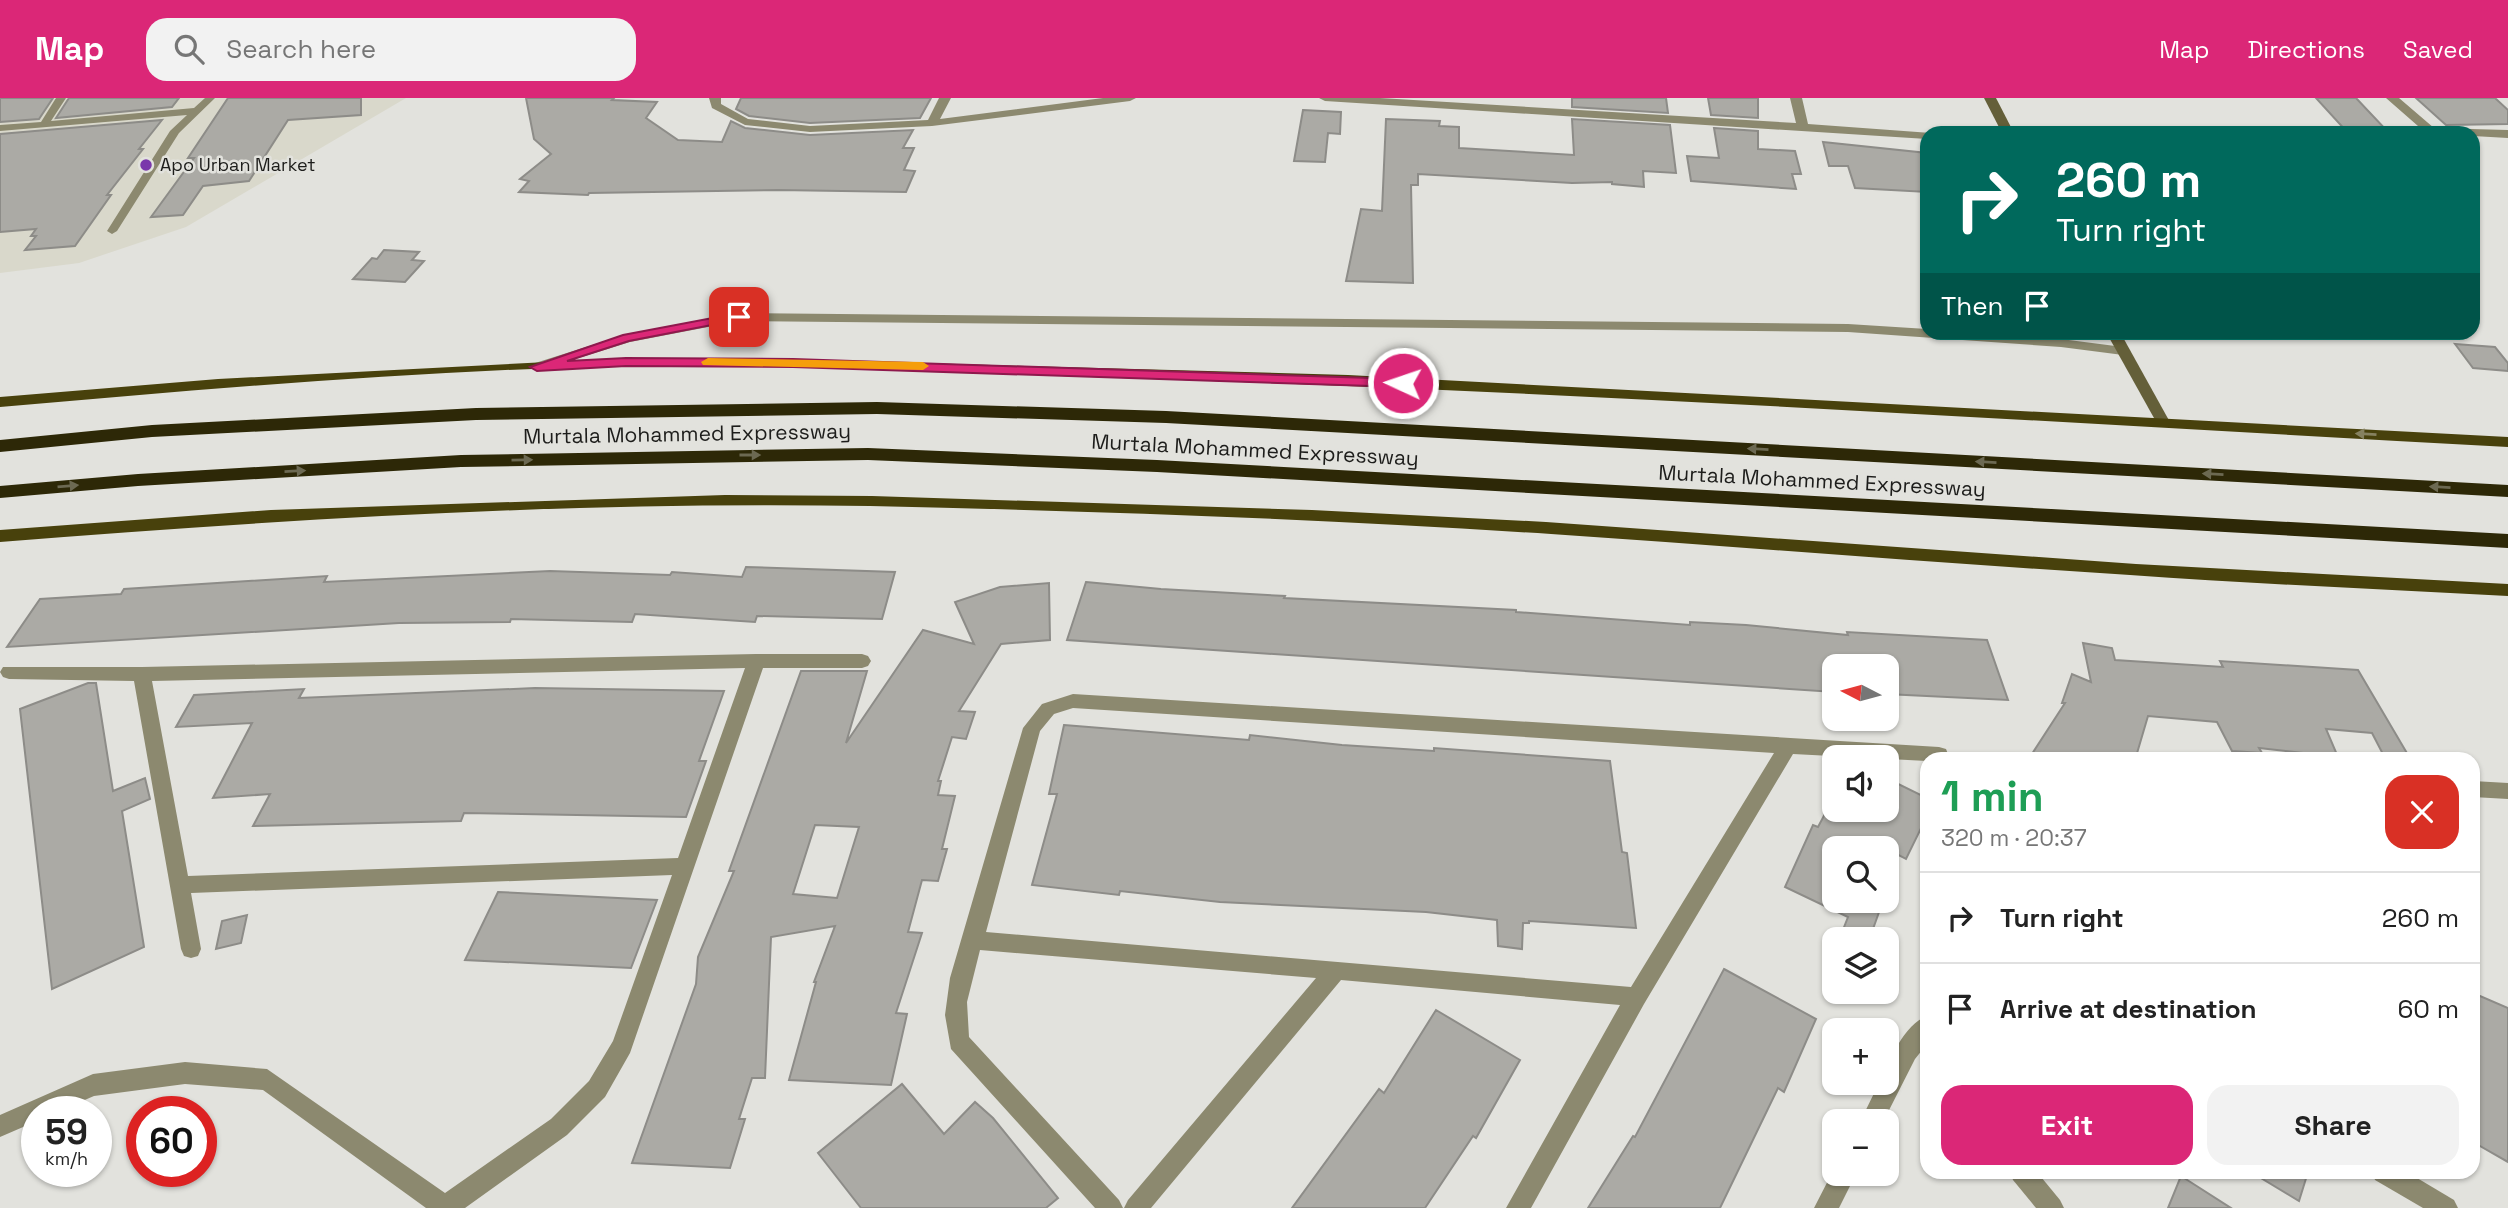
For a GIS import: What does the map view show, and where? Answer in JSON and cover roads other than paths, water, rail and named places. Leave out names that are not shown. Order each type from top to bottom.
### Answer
[{"type":"highway","name":"Murtala Mohammed Expressway","points":[[0,446],[152,431],[475,414],[877,408],[1166,417],[2508,491]]},
{"type":"highway","name":"Murtala Mohammed Expressway","points":[[0,492],[138,480],[461,461],[868,454],[1171,467],[2508,541]]},
{"type":"main road","points":[[0,402],[218,384],[626,362],[745,362],[1348,380],[2508,442]]},
{"type":"main road","points":[[0,536],[271,515],[497,505],[725,500],[872,501],[1312,516],[1546,528],[2136,570],[2508,590]]},
{"type":"street","points":[[715,98],[716,106],[745,122],[810,129],[932,123],[1130,98]]},
{"type":"street","points":[[932,123],[945,98]]},
{"type":"street","points":[[1325,98],[1920,135]]},
{"type":"street","points":[[1796,98],[1803,129]]},
{"type":"street","points":[[1990,98],[2004,126]]},
{"type":"street","points":[[2392,98],[2424,126]]},
{"type":"street","points":[[2480,133],[2508,134]]},
{"type":"street","points":[[537,367],[627,338],[739,317],[766,316],[1848,328],[1920,333]]},
{"type":"street","points":[[2018,340],[2123,351]]},
{"type":"street","points":[[2117,340],[2164,424]]},
{"type":"street","points":[[0,1126],[93,1085],[185,1073],[267,1080],[446,1207],[559,1127],[597,1089],[622,1046],[756,661]]},
{"type":"street","points":[[9,672],[142,674],[862,661]]},
{"type":"street","points":[[142,674],[191,949]]},
{"type":"street","points":[[1111,1208],[959,1042],[954,1018],[958,987],[1032,728],[1048,709],[1073,701],[1920,753]]},
{"type":"street","points":[[1518,1208],[1636,997],[1788,746]]},
{"type":"street","points":[[2480,789],[2508,791]]},
{"type":"street","points":[[179,885],[685,866]]},
{"type":"street","points":[[973,940],[1636,997]]},
{"type":"street","points":[[1136,1208],[1336,970]]},
{"type":"street","points":[[1878,1109],[1907,1052],[1920,1035]]},
{"type":"street","points":[[2027,1179],[2052,1208]]},
{"type":"street","points":[[2395,1179],[2446,1208]]},
{"type":"street","points":[[1826,1208],[1838,1186]]},
{"type":"lane","points":[[44,124],[61,98]]},
{"type":"lane","points":[[112,232],[175,131],[209,98]]},
{"type":"lane","points":[[0,128],[196,111]]},
{"type":"place","name":"Apo Urban Market","points":[[146,165]]}]
